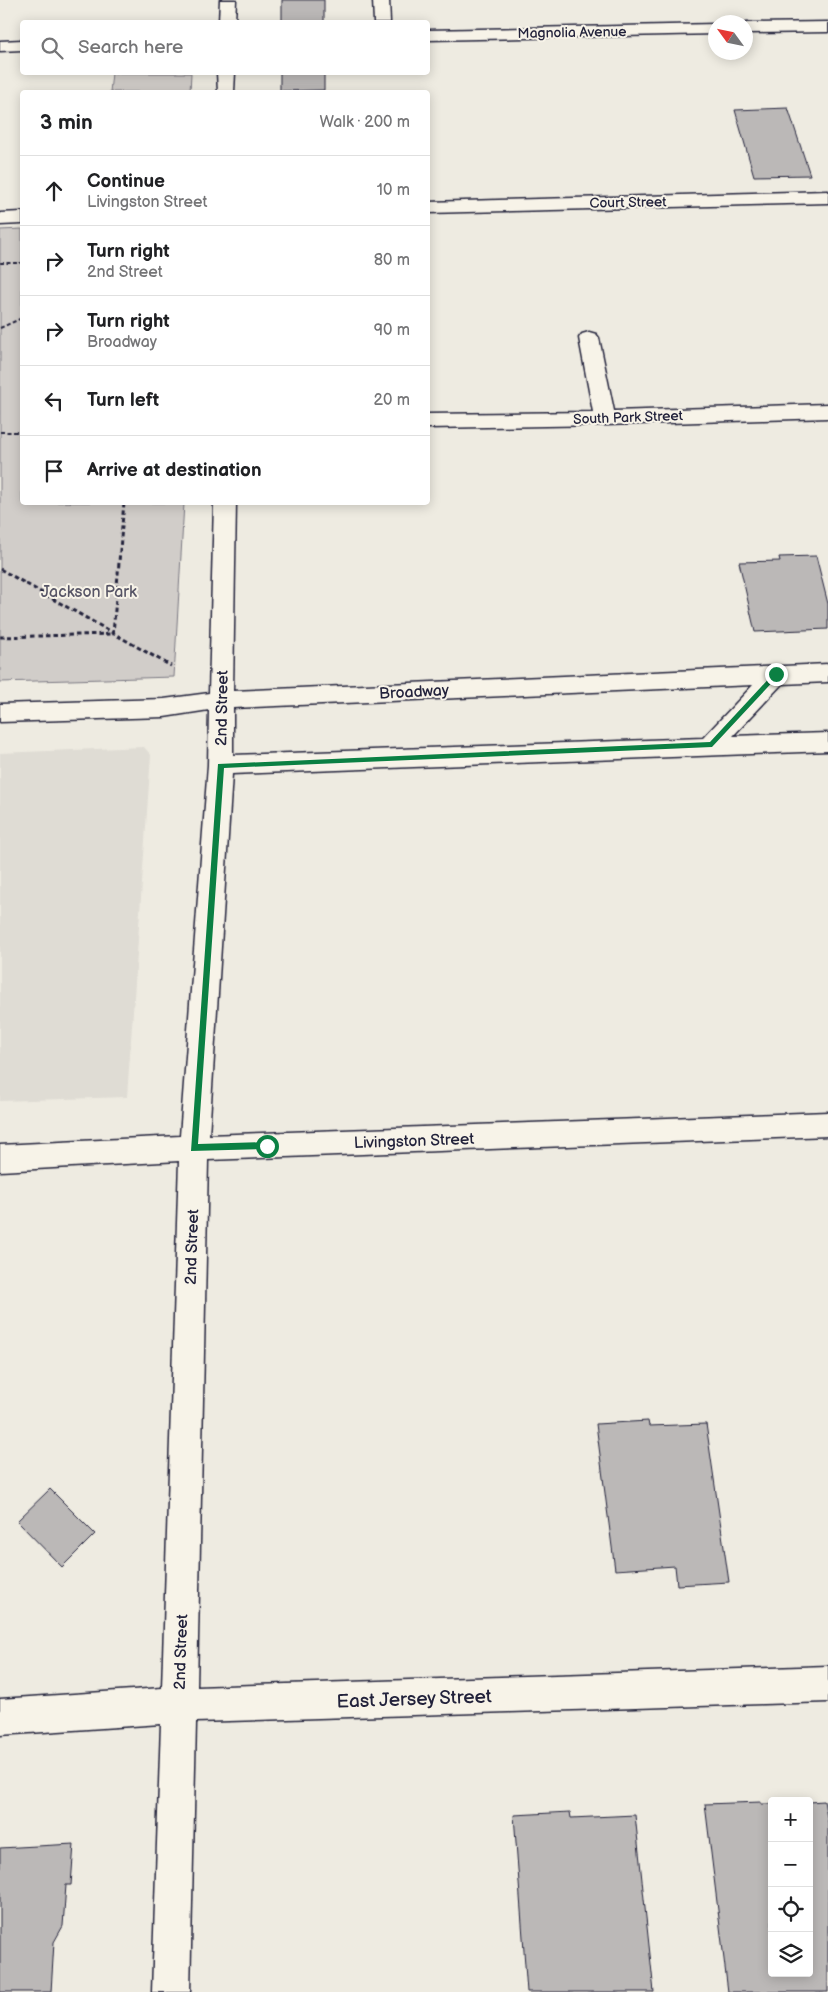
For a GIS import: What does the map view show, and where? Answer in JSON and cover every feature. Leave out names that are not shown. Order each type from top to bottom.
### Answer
[{"type":"street","points":[[226,20],[228,0]]},
{"type":"street","points":[[381,0],[382,20]]},
{"type":"street","points":[[753,28],[828,27]]},
{"type":"street","name":"Magnolia Avenue","points":[[430,36],[708,29]]},
{"type":"street","points":[[0,46],[20,45]]},
{"type":"street","points":[[226,75],[226,90]]},
{"type":"street","name":"Court Street","points":[[430,208],[828,197]]},
{"type":"street","points":[[0,219],[20,218]]},
{"type":"street","points":[[589,338],[606,418]]},
{"type":"street","name":"South Park Street","points":[[430,421],[828,411]]},
{"type":"street","name":"2nd Street","points":[[171,1992],[194,1148],[220,766],[225,505]]},
{"type":"street","name":"Broadway","points":[[0,713],[164,708],[221,700],[828,673]]},
{"type":"street","points":[[712,745],[776,674]]},
{"type":"street","points":[[220,766],[712,745],[828,742]]},
{"type":"street","name":"Livingston Street","points":[[0,1158],[194,1148],[828,1124]]},
{"type":"street","name":"East Jersey Street","points":[[0,1717],[179,1705],[828,1684]]},
{"type":"path","points":[[0,263],[20,262]]},
{"type":"path","points":[[0,328],[20,319]]},
{"type":"path","points":[[0,432],[20,432]]},
{"type":"path","points":[[113,634],[124,505]]},
{"type":"path","points":[[0,569],[171,666]]},
{"type":"path","points":[[0,637],[113,634]]},
{"type":"shaded area","points":[[144,747],[151,755],[127,1097],[0,1101],[0,753]]},
{"type":"green space","points":[[112,75],[191,75],[190,90],[110,90]]},
{"type":"green space","name":"Jackson Park","points":[[20,229],[20,505],[184,505],[174,677],[0,682],[0,230]]},
{"type":"building","points":[[282,0],[324,0],[324,20],[282,20]]},
{"type":"building","points":[[280,75],[324,75],[324,90],[280,90]]},
{"type":"building","points":[[788,108],[810,175],[754,176],[735,110]]},
{"type":"building","points":[[816,556],[828,604],[828,629],[755,632],[739,562],[780,561],[779,557]]},
{"type":"building","points":[[648,1421],[649,1426],[706,1424],[729,1582],[677,1585],[675,1566],[615,1570],[596,1424]]},
{"type":"building","points":[[50,1489],[95,1534],[62,1567],[17,1521]]},
{"type":"building","points":[[824,1801],[828,1823],[828,1992],[728,1992],[705,1804],[761,1802],[761,1804],[768,1804],[768,1977],[813,1977],[813,1802]]},
{"type":"building","points":[[570,1812],[571,1818],[635,1815],[654,1992],[527,1992],[514,1815]]},
{"type":"building","points":[[74,1844],[71,1885],[66,1885],[63,1926],[54,1942],[51,1992],[0,1992],[0,1848]]},
{"type":"route","points":[[267,1146],[194,1148],[220,766],[712,745],[776,674]]}]
